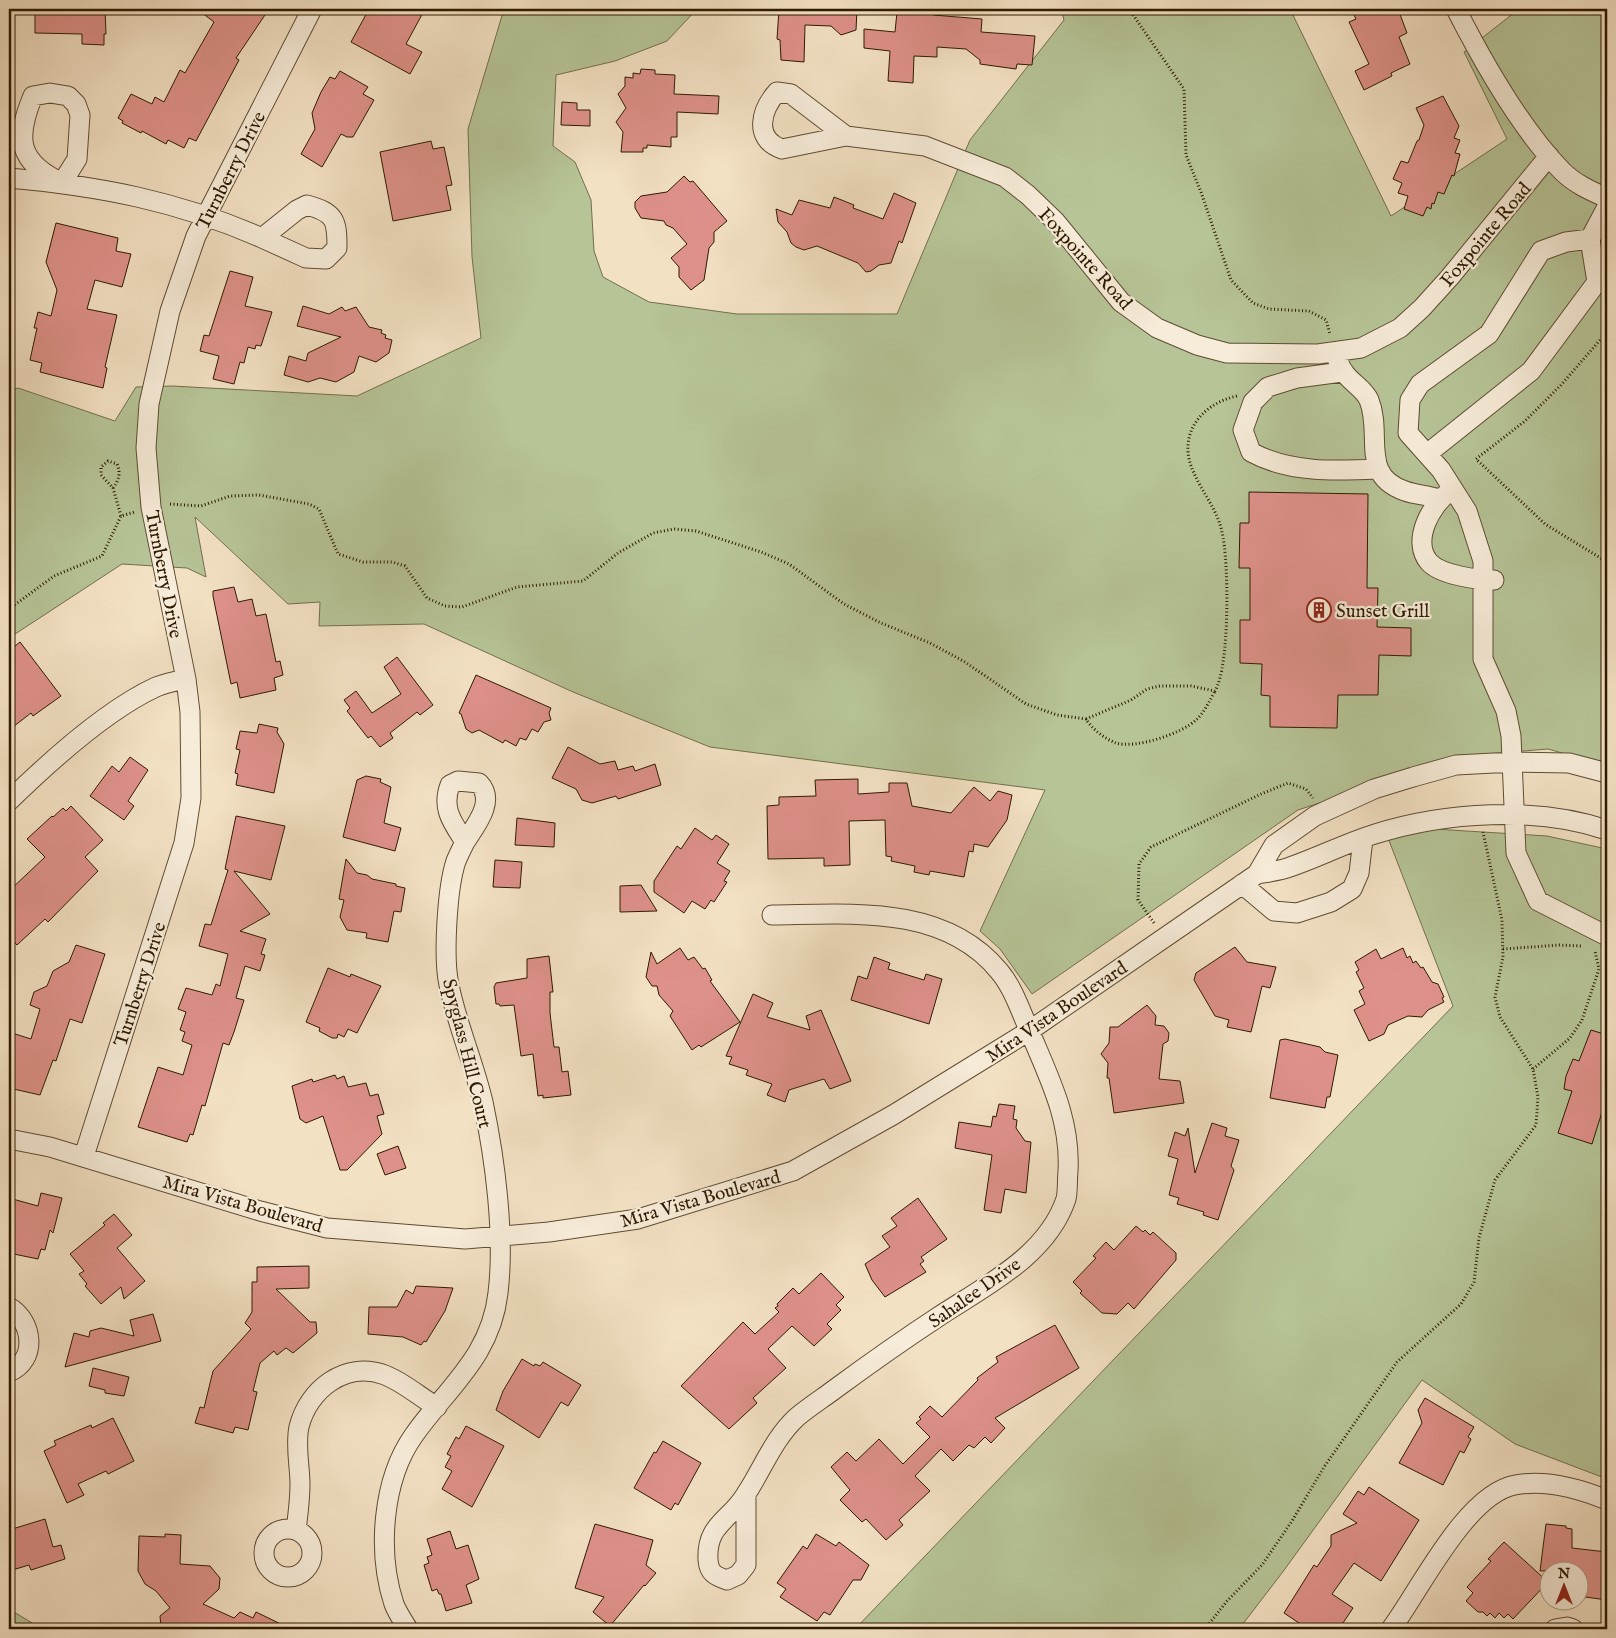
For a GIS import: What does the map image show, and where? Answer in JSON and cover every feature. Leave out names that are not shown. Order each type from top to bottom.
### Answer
[{"type":"street","name":"Turnberry Drive","points":[[84,1156],[184,843],[191,798],[192,754],[186,679],[150,507],[146,448],[149,404],[156,367],[170,311],[196,236],[312,9]]},
{"type":"street","points":[[1456,9],[1532,136],[1562,172],[1585,189],[1607,198]]},
{"type":"street","points":[[50,92],[68,96],[76,104],[80,115],[77,159],[62,183],[41,173],[27,157],[22,142],[26,111],[33,96],[50,92]]},
{"type":"street","name":"Foxpointe Road","points":[[846,136],[925,146],[1005,177],[1028,195],[1055,221],[1121,302],[1157,328],[1197,345],[1227,353],[1334,352],[1361,348],[1380,340],[1400,328],[1422,308],[1450,277],[1549,156]]},
{"type":"street","points":[[9,178],[62,183],[130,194],[207,215],[262,238]]},
{"type":"street","points":[[1427,454],[1531,371],[1597,282],[1590,239],[1607,207]]},
{"type":"street","points":[[1590,239],[1566,242],[1540,251],[1489,334],[1420,384],[1410,400],[1408,433],[1427,454],[1446,494],[1467,510],[1490,580],[1490,636],[1483,659],[1506,711],[1513,762],[1513,815],[1516,853],[1538,901],[1600,941]]},
{"type":"street","points":[[1334,352],[1342,372],[1368,399],[1373,418],[1377,469],[1388,481],[1405,491],[1446,494]]},
{"type":"street","points":[[1342,372],[1297,378],[1268,387],[1253,402],[1243,430],[1252,452],[1263,459],[1318,470],[1377,469]]},
{"type":"street","points":[[1446,494],[1424,523],[1423,548],[1429,562],[1444,572],[1490,580]]},
{"type":"street","points":[[9,801],[38,774],[127,703],[158,686],[186,679]]},
{"type":"street","name":"Mira Vista Boulevard","points":[[9,1139],[50,1146],[260,1211],[327,1228],[465,1239],[550,1232],[638,1219],[793,1171],[893,1115],[1029,1031],[1249,879],[1274,845],[1323,812],[1374,789],[1456,765],[1569,762],[1607,773]]},
{"type":"street","name":"Mira Vista Boulevard","points":[[1249,879],[1288,868],[1363,839],[1437,819],[1513,815],[1546,816],[1607,830]]},
{"type":"street","points":[[1249,879],[1274,911],[1297,914],[1331,902],[1352,890],[1359,873],[1363,839]]},
{"type":"street","name":"Spyglass Hill Court","points":[[408,1629],[394,1605],[385,1565],[384,1535],[386,1509],[399,1465],[413,1436],[476,1358],[487,1335],[498,1294],[499,1236],[492,1157],[482,1100],[449,985],[447,957],[451,884],[456,861],[465,842]]},
{"type":"street","name":"Sahalee Drive","points":[[746,1494],[759,1474],[770,1450],[796,1417],[882,1354],[1014,1268],[1042,1240],[1056,1220],[1066,1197],[1069,1151],[1062,1109],[1013,992],[999,971],[970,944],[940,930],[903,918],[866,914],[772,915]]},
{"type":"street","points":[[9,1307],[24,1320],[30,1338],[25,1357],[9,1372]]},
{"type":"street","points":[[296,1530],[300,1487],[299,1429],[309,1400],[326,1383],[347,1374],[367,1372],[385,1375],[437,1408]]},
{"type":"street","points":[[1391,1629],[1409,1605],[1452,1536],[1482,1501],[1513,1485],[1539,1483],[1580,1489],[1607,1500]]},
{"type":"street","points":[[1555,1629],[1567,1627],[1573,1629]]},
{"type":"path","points":[[1129,9],[1184,89],[1186,155],[1201,192],[1231,280],[1253,302],[1269,309],[1309,310],[1326,320],[1334,352]]},
{"type":"path","points":[[1607,332],[1561,385],[1525,422],[1476,459],[1545,524],[1607,562]]},
{"type":"path","points":[[1086,719],[1091,728],[1116,743],[1134,744],[1154,740],[1196,720],[1220,684],[1225,642],[1226,581],[1222,531],[1193,472],[1189,446],[1192,427],[1204,411],[1221,400],[1258,392],[1268,387]]},
{"type":"path","points":[[9,609],[54,576],[102,556],[121,516],[113,488],[101,475],[101,467],[108,461],[117,464],[120,471],[118,482],[113,488]]},
{"type":"path","points":[[121,516],[166,504],[201,506],[230,496],[259,496],[309,504],[319,509],[338,554],[363,562],[392,562],[406,566],[427,598],[445,606],[462,607],[517,586],[583,581],[618,553],[653,533],[674,529],[696,531],[761,552],[789,564],[844,604],[881,623],[939,648],[965,662],[1026,704],[1057,715],[1086,719],[1131,700],[1147,689],[1160,686],[1191,686],[1215,691]]},
{"type":"path","points":[[1164,938],[1138,900],[1139,864],[1151,848],[1261,794],[1288,783],[1306,789],[1323,812]]},
{"type":"path","points":[[1205,1629],[1227,1601],[1262,1566],[1324,1467],[1397,1362],[1461,1304],[1474,1282],[1479,1238],[1495,1180],[1536,1125],[1538,1096],[1533,1069],[1500,1017],[1495,997],[1503,949],[1502,920],[1480,817]]},
{"type":"path","points":[[1533,1069],[1570,1038],[1582,1020],[1599,969],[1600,941]]},
{"type":"path","points":[[1503,949],[1559,945],[1585,946]]},
{"type":"green space","points":[[504,9],[697,9],[667,41],[615,61],[556,75],[553,146],[575,162],[591,200],[594,251],[603,277],[649,302],[737,314],[897,314],[970,140],[1064,20],[1061,9],[1290,9],[1391,216],[1507,139],[1464,52],[1519,9],[1607,9],[1607,766],[1548,749],[1462,756],[1298,810],[1032,994],[1000,949],[980,931],[1045,790],[710,747],[573,692],[424,624],[319,626],[320,602],[288,604],[195,517],[206,577],[187,568],[122,564],[9,638],[9,391],[18,388],[115,421],[136,387],[172,386],[357,396],[481,338],[472,257],[468,129]]},
{"type":"green space","points":[[1434,829],[1547,836],[1607,849],[1607,1479],[1515,1444],[1422,1380],[1239,1629],[855,1629],[1453,1006],[1388,838]]},
{"type":"green space","points":[[9,1609],[42,1629],[9,1629]]},
{"type":"building","points":[[35,9],[105,9],[106,34],[104,34],[104,45],[82,44],[82,34],[35,33]]},
{"type":"building","points":[[197,9],[269,9],[236,58],[239,60],[196,141],[189,138],[184,148],[168,140],[166,144],[142,131],[141,133],[122,123],[123,121],[118,118],[131,94],[152,104],[155,97],[164,102],[180,70],[185,73],[214,22]]},
{"type":"building","points":[[369,9],[425,9],[406,44],[422,52],[410,74],[351,42]]},
{"type":"building","points":[[779,9],[857,9],[856,30],[841,35],[831,26],[805,25],[804,62],[781,60],[780,40],[777,39]]},
{"type":"building","points":[[909,9],[934,9],[933,15],[982,19],[981,32],[1035,36],[1032,65],[1017,64],[1016,69],[980,64],[980,60],[966,49],[937,47],[937,57],[914,56],[913,83],[888,81],[890,51],[864,48],[864,29],[895,32],[897,12],[909,13]]},
{"type":"building","points":[[1351,9],[1398,9],[1407,33],[1399,37],[1410,64],[1391,73],[1392,76],[1364,90],[1355,71],[1369,64],[1349,22],[1356,19]]},
{"type":"building","points":[[641,69],[655,70],[655,74],[675,75],[674,94],[719,96],[718,114],[677,112],[677,137],[671,137],[671,147],[647,145],[647,148],[643,148],[643,152],[621,152],[623,132],[616,122],[626,108],[618,94],[625,86],[625,77],[633,78],[633,73],[640,74]]},
{"type":"building","points":[[340,71],[368,87],[363,94],[374,100],[353,137],[341,134],[322,167],[301,154],[315,129],[312,113],[321,92],[330,77],[335,79]]},
{"type":"building","points":[[1443,96],[1459,126],[1454,138],[1460,140],[1455,153],[1460,154],[1454,176],[1452,175],[1444,194],[1438,192],[1431,209],[1427,207],[1423,216],[1404,209],[1408,196],[1398,193],[1402,183],[1393,179],[1401,161],[1408,163],[1424,125],[1416,108]]},
{"type":"building","points":[[562,102],[577,103],[577,110],[590,110],[590,126],[561,125]]},
{"type":"building","points":[[431,141],[433,149],[444,147],[452,185],[446,186],[451,210],[393,221],[380,152]]},
{"type":"building","points":[[684,176],[690,182],[693,181],[727,221],[714,232],[714,242],[709,248],[704,280],[691,290],[679,277],[679,267],[671,258],[687,244],[664,221],[641,218],[635,208],[635,202],[641,196],[667,192]]},
{"type":"building","points":[[894,193],[916,203],[902,243],[899,241],[891,263],[879,265],[871,271],[866,272],[858,263],[817,246],[804,250],[796,247],[791,243],[787,232],[778,222],[776,209],[792,215],[799,200],[830,208],[834,197],[854,205],[853,208],[883,219]]},
{"type":"building","points":[[56,223],[118,238],[116,251],[131,254],[122,287],[95,280],[87,309],[117,315],[105,367],[107,368],[103,388],[40,372],[42,363],[30,360],[37,328],[34,328],[38,312],[51,316],[57,290],[46,262]]},
{"type":"building","points":[[230,271],[253,277],[245,306],[272,312],[261,346],[256,345],[255,349],[248,347],[244,363],[240,362],[234,384],[213,379],[219,356],[200,351],[204,335],[209,336]]},
{"type":"building","points":[[303,306],[329,314],[342,307],[345,311],[356,307],[369,327],[382,330],[381,333],[386,335],[385,338],[392,340],[389,353],[376,362],[359,356],[354,372],[336,382],[320,378],[308,382],[284,375],[289,356],[306,361],[308,353],[341,337],[297,326]]},
{"type":"building","name":"Sunset Grill","points":[[1249,492],[1368,494],[1367,588],[1378,588],[1377,627],[1411,628],[1411,656],[1379,655],[1378,695],[1338,695],[1337,728],[1270,727],[1270,696],[1261,695],[1262,664],[1240,663],[1240,620],[1250,620],[1250,568],[1239,568],[1240,523],[1249,523]]},
{"type":"building","points":[[234,587],[238,602],[252,599],[256,616],[266,614],[276,662],[280,661],[283,675],[274,678],[276,690],[240,698],[237,682],[231,684],[213,591]]},
{"type":"building","points":[[20,642],[61,696],[33,716],[31,713],[9,730],[9,651]]},
{"type":"building","points":[[397,657],[433,705],[420,715],[417,712],[390,733],[393,738],[380,747],[371,736],[368,738],[347,711],[350,708],[344,700],[356,691],[372,713],[401,694],[384,667]]},
{"type":"building","points":[[476,675],[551,708],[549,713],[551,720],[544,722],[538,732],[532,729],[526,740],[520,738],[516,746],[505,740],[503,743],[479,730],[472,733],[466,729],[459,713]]},
{"type":"building","points":[[259,724],[278,728],[277,732],[284,744],[274,793],[236,785],[238,774],[235,773],[240,750],[236,749],[240,731],[257,733]]},
{"type":"building","points":[[568,747],[600,764],[615,761],[618,770],[633,766],[635,771],[655,764],[661,785],[618,799],[616,796],[592,803],[582,800],[576,789],[552,778]]},
{"type":"building","points":[[130,757],[148,770],[128,801],[134,806],[124,820],[90,796],[112,766],[119,772]]},
{"type":"building","points":[[366,776],[381,779],[380,782],[391,787],[384,823],[401,828],[395,851],[343,837],[357,780]]},
{"type":"building","points":[[858,779],[858,794],[889,792],[889,783],[907,783],[912,806],[951,813],[974,787],[990,801],[998,791],[1012,795],[1007,820],[988,847],[974,844],[973,852],[969,851],[964,877],[930,871],[929,875],[914,872],[915,866],[891,861],[892,857],[886,856],[885,820],[849,821],[850,865],[824,866],[824,858],[768,859],[767,806],[779,805],[779,797],[816,796],[815,780]]},
{"type":"building","points":[[71,806],[103,840],[85,857],[98,871],[48,922],[45,919],[17,945],[9,936],[9,891],[45,857],[27,839],[52,816],[63,808],[66,811]]},
{"type":"building","points":[[236,816],[285,826],[271,880],[234,871],[270,914],[240,931],[266,939],[261,954],[265,955],[260,971],[245,966],[236,998],[244,1000],[234,1032],[229,1045],[223,1043],[205,1106],[202,1105],[193,1135],[190,1134],[187,1142],[138,1127],[158,1067],[183,1075],[192,1045],[182,1041],[185,1032],[180,1030],[186,1012],[178,1009],[186,988],[212,995],[216,984],[220,986],[228,954],[199,946],[205,924],[211,925],[228,870],[225,869]]},
{"type":"building","points":[[517,818],[555,823],[554,847],[515,845]]},
{"type":"building","points":[[695,828],[712,840],[716,835],[729,844],[717,863],[730,871],[724,881],[727,882],[714,902],[711,900],[705,909],[692,901],[684,913],[654,892],[654,881],[677,846],[681,849]]},
{"type":"building","points":[[346,859],[357,873],[405,888],[401,912],[394,911],[388,942],[366,938],[367,933],[347,930],[340,917],[344,900],[339,899]]},
{"type":"building","points":[[495,860],[522,862],[520,888],[493,887]]},
{"type":"building","points":[[641,885],[657,911],[620,912],[620,886]]},
{"type":"building","points":[[76,945],[105,954],[82,1023],[70,1019],[56,1061],[53,1060],[40,1095],[9,1088],[9,1032],[31,1039],[40,1009],[30,1005],[34,992],[47,986],[53,971],[69,962]]},
{"type":"building","points":[[1235,947],[1247,962],[1276,967],[1270,988],[1262,986],[1251,1032],[1227,1027],[1229,1020],[1215,1016],[1194,980],[1196,973]]},
{"type":"building","points":[[680,948],[688,960],[694,957],[703,969],[705,968],[712,980],[710,981],[740,1022],[701,1047],[699,1045],[692,1050],[670,1016],[673,1011],[659,995],[657,986],[652,986],[646,977],[651,952],[657,964]]},
{"type":"building","points":[[1403,948],[1407,958],[1410,956],[1413,963],[1416,961],[1421,968],[1423,967],[1432,982],[1438,984],[1444,997],[1442,998],[1444,1002],[1428,1010],[1422,1017],[1408,1016],[1388,1025],[1384,1034],[1369,1041],[1354,1010],[1365,1004],[1359,991],[1364,988],[1356,972],[1359,970],[1355,962],[1376,949],[1381,959]]},
{"type":"building","points":[[549,956],[553,992],[550,992],[550,1013],[554,1047],[559,1047],[562,1072],[568,1071],[571,1095],[543,1098],[543,1095],[538,1096],[533,1054],[521,1056],[514,1005],[500,1006],[496,1004],[494,987],[496,983],[527,978],[527,959]]},
{"type":"building","points":[[874,957],[890,963],[888,969],[924,980],[926,974],[942,979],[929,1024],[851,1000],[858,976],[867,979]]},
{"type":"building","points":[[328,968],[350,977],[351,974],[381,986],[357,1033],[348,1029],[344,1037],[338,1034],[337,1038],[332,1038],[319,1031],[320,1028],[306,1022]]},
{"type":"building","points":[[753,994],[773,1003],[767,1017],[810,1030],[806,1016],[821,1010],[851,1081],[830,1089],[824,1079],[789,1090],[785,1102],[767,1095],[772,1084],[746,1075],[748,1070],[729,1064],[732,1057],[726,1056]]},
{"type":"building","points":[[1147,1005],[1156,1016],[1155,1025],[1164,1026],[1169,1033],[1168,1041],[1163,1044],[1159,1079],[1180,1081],[1184,1103],[1114,1113],[1109,1078],[1107,1078],[1108,1063],[1101,1054],[1109,1043],[1110,1027],[1118,1027]]},
{"type":"building","points":[[1591,1030],[1607,1035],[1607,1096],[1592,1144],[1558,1133],[1572,1091],[1564,1089],[1566,1076],[1573,1059],[1579,1061]]},
{"type":"building","points":[[1285,1039],[1320,1047],[1325,1052],[1338,1055],[1330,1097],[1327,1097],[1325,1108],[1270,1098],[1280,1040]]},
{"type":"building","points":[[335,1075],[337,1079],[344,1076],[348,1087],[366,1083],[370,1096],[378,1094],[384,1114],[377,1116],[382,1134],[347,1170],[340,1170],[323,1116],[306,1123],[300,1119],[292,1086],[312,1079],[313,1082]]},
{"type":"building","points":[[999,1104],[1015,1106],[1013,1119],[1017,1120],[1016,1128],[1025,1141],[1031,1142],[1026,1193],[1005,1189],[1001,1213],[984,1210],[992,1155],[955,1148],[959,1122],[991,1127],[993,1116],[996,1117]]},
{"type":"building","points":[[1212,1123],[1227,1128],[1225,1136],[1239,1140],[1231,1166],[1234,1170],[1218,1220],[1203,1215],[1204,1212],[1177,1204],[1179,1198],[1169,1195],[1178,1159],[1168,1156],[1175,1132],[1185,1136],[1188,1128],[1195,1173]]},
{"type":"building","points":[[398,1146],[406,1168],[385,1175],[377,1154]]},
{"type":"building","points":[[41,1193],[62,1198],[53,1233],[50,1230],[45,1250],[41,1249],[38,1259],[9,1253],[9,1198],[38,1206]]},
{"type":"building","points":[[918,1198],[947,1239],[921,1257],[924,1261],[920,1264],[926,1272],[885,1297],[872,1280],[865,1264],[890,1247],[882,1236],[897,1226],[891,1218]]},
{"type":"building","points":[[114,1214],[132,1235],[117,1248],[145,1281],[124,1299],[121,1287],[101,1304],[85,1286],[87,1284],[79,1274],[84,1271],[70,1254],[105,1225],[103,1223]]},
{"type":"building","points":[[1136,1226],[1143,1232],[1145,1230],[1150,1235],[1153,1232],[1176,1253],[1176,1260],[1134,1309],[1128,1303],[1117,1314],[1102,1313],[1080,1293],[1082,1291],[1073,1282],[1096,1258],[1093,1256],[1106,1242],[1114,1250]]},
{"type":"building","points":[[309,1266],[309,1288],[276,1289],[310,1322],[316,1322],[317,1333],[293,1353],[286,1348],[277,1355],[274,1351],[260,1363],[253,1391],[257,1392],[248,1430],[235,1427],[233,1433],[195,1423],[200,1407],[204,1408],[213,1371],[251,1329],[245,1323],[252,1312],[252,1282],[257,1282],[257,1267]]},
{"type":"building","points":[[821,1273],[844,1297],[836,1305],[841,1310],[827,1324],[832,1329],[814,1346],[792,1326],[768,1349],[786,1368],[753,1398],[757,1403],[729,1429],[681,1386],[743,1322],[755,1334],[779,1312],[775,1308],[778,1306],[777,1304],[793,1288],[799,1294]]},
{"type":"building","points":[[416,1286],[453,1288],[445,1311],[426,1342],[424,1341],[421,1345],[403,1337],[368,1334],[369,1307],[397,1307],[406,1290],[413,1294]]},
{"type":"building","points":[[153,1314],[161,1341],[65,1367],[74,1333],[89,1337],[90,1331],[101,1328],[134,1336],[130,1320]]},
{"type":"building","points":[[1055,1325],[1079,1368],[995,1418],[1005,1428],[991,1443],[985,1437],[974,1448],[969,1445],[953,1461],[941,1449],[915,1476],[930,1491],[899,1520],[903,1525],[886,1540],[866,1519],[862,1522],[840,1500],[850,1490],[831,1467],[847,1452],[856,1461],[879,1439],[903,1464],[930,1437],[916,1423],[930,1406],[942,1417],[978,1380],[977,1378],[998,1362],[996,1357]]},
{"type":"building","points":[[522,1359],[534,1366],[535,1364],[540,1366],[543,1362],[581,1385],[568,1406],[561,1402],[539,1438],[496,1410],[503,1391]]},
{"type":"building","points":[[93,1368],[129,1377],[124,1396],[105,1393],[105,1390],[89,1386]]},
{"type":"building","points":[[1425,1398],[1474,1427],[1468,1437],[1471,1439],[1464,1453],[1460,1451],[1443,1485],[1399,1463],[1422,1423],[1418,1410]]},
{"type":"building","points":[[113,1418],[134,1461],[108,1474],[106,1471],[78,1484],[84,1495],[67,1503],[44,1451],[56,1445],[54,1441],[91,1425],[92,1428]]},
{"type":"building","points":[[466,1426],[504,1446],[472,1507],[442,1489],[452,1471],[445,1467],[451,1456],[447,1454],[456,1437],[459,1439]]},
{"type":"building","points":[[663,1441],[701,1463],[678,1505],[675,1503],[671,1510],[634,1488],[654,1452],[656,1453]]},
{"type":"building","points":[[1369,1487],[1419,1520],[1381,1581],[1354,1563],[1332,1594],[1353,1608],[1339,1629],[1308,1629],[1284,1613],[1314,1565],[1317,1567],[1331,1546],[1331,1535],[1357,1523],[1343,1514],[1358,1491],[1364,1495]]},
{"type":"building","points":[[45,1519],[53,1547],[61,1545],[65,1559],[31,1570],[29,1565],[9,1571],[9,1530]]},
{"type":"building","points":[[595,1524],[653,1540],[646,1565],[656,1573],[610,1626],[593,1612],[604,1597],[575,1588]]},
{"type":"building","points":[[1546,1524],[1566,1526],[1566,1528],[1572,1529],[1572,1548],[1607,1552],[1607,1600],[1588,1597],[1588,1560],[1541,1560]]},
{"type":"building","points":[[450,1531],[456,1549],[468,1545],[479,1579],[466,1585],[472,1603],[446,1611],[441,1594],[439,1594],[437,1589],[432,1591],[424,1565],[429,1563],[427,1557],[432,1555],[427,1539]]},
{"type":"building","points":[[165,1534],[181,1535],[180,1564],[210,1566],[220,1578],[219,1589],[203,1604],[234,1618],[240,1612],[253,1618],[256,1612],[291,1629],[171,1629],[161,1627],[160,1616],[170,1608],[156,1591],[145,1584],[138,1571],[139,1536],[165,1537]]},
{"type":"building","points":[[816,1534],[836,1546],[839,1542],[869,1565],[861,1580],[853,1580],[830,1615],[824,1612],[817,1621],[780,1597],[786,1589],[777,1583],[803,1546],[807,1549]]},
{"type":"building","points":[[1504,1542],[1538,1573],[1538,1593],[1513,1619],[1508,1614],[1504,1618],[1499,1613],[1495,1618],[1490,1613],[1487,1616],[1483,1612],[1478,1612],[1466,1601],[1473,1593],[1467,1587],[1491,1561],[1488,1559]]},
{"type":"place","name":"Sunset Grill","points":[[1319,610]]}]
